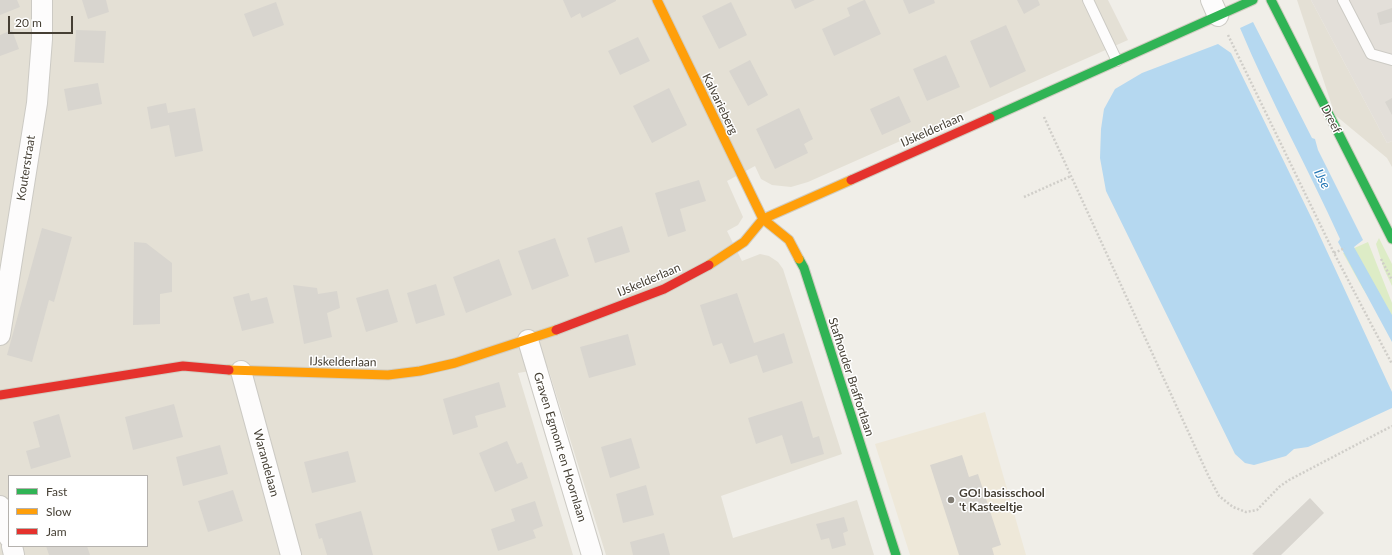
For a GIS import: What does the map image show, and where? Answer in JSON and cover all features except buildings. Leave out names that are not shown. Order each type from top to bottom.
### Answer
[{"type":"street","name":"Kouterstraat","points":[[0,336],[36,103],[42,39],[42,0]]},
{"type":"street","name":"Kalvarieberg","points":[[657,0],[763,219]]},
{"type":"street","name":"Dreef","points":[[1271,0],[1392,239]]},
{"type":"street","name":"IJskelderlaan","points":[[0,396],[183,366],[241,371],[388,375],[420,371],[455,363],[528,340],[664,289],[702,270],[744,242],[763,219],[1118,61],[1220,9],[1249,2]]},
{"type":"street","name":"Stafhouder Braffortlaan","points":[[763,219],[789,240],[804,268],[896,555]]},
{"type":"street","name":"Graven Egmont en Hoornlaan","points":[[528,340],[592,555]]},
{"type":"street","name":"Warandelaan","points":[[241,371],[291,555]]},
{"type":"street","points":[[0,506],[8,534]]},
{"type":"lane","points":[[1088,0],[1118,61]]},
{"type":"lane","points":[[1343,0],[1372,54],[1392,60]]},
{"type":"path","points":[[1220,9],[1334,253],[1392,364]]},
{"type":"path","points":[[1035,98],[1219,496],[1226,502],[1246,512],[1257,510],[1276,490],[1289,480],[1392,426]]},
{"type":"path","points":[[1024,197],[1071,176]]},
{"type":"path","points":[[1334,253],[1345,248]]},
{"type":"shaded area","points":[[0,0],[1108,0],[1128,40],[808,182],[791,187],[772,185],[761,179],[755,166],[727,181],[743,217],[738,225],[727,231],[742,261],[760,254],[769,256],[778,262],[783,269],[842,454],[721,496],[733,538],[857,500],[874,555],[606,555],[548,368],[518,373],[573,555],[0,555]]},
{"type":"shaded area","points":[[1297,0],[1311,0],[1387,143],[1392,141],[1392,167],[1387,158],[1335,115]]},
{"type":"shaded area","points":[[1311,0],[1392,0],[1392,141],[1387,143]]},
{"type":"shaded area","name":"GO! basisschool 't Kasteeltje","points":[[985,412],[1026,555],[910,555],[875,444]]},
{"type":"green space","points":[[1379,238],[1392,264],[1392,286],[1384,269],[1376,244]]},
{"type":"green space","points":[[1368,242],[1392,303],[1392,333],[1362,287],[1343,253]]},
{"type":"water","name":"IJse","points":[[1253,22],[1312,138],[1315,139],[1318,150],[1363,240],[1354,247],[1392,315],[1392,342],[1338,242],[1340,239],[1276,108],[1240,28]]},
{"type":"water","points":[[1218,44],[1231,53],[1312,219],[1392,392],[1392,408],[1308,447],[1294,449],[1286,456],[1254,465],[1245,463],[1235,454],[1106,191],[1100,158],[1101,129],[1104,109],[1115,89],[1142,73]]},
{"type":"traffic: fast","points":[[990,118],[1253,0]]},
{"type":"traffic: fast","points":[[1271,0],[1392,239]]},
{"type":"traffic: fast","points":[[799,259],[804,268],[896,555]]},
{"type":"traffic: slow","points":[[657,0],[763,219],[789,240],[799,259]]},
{"type":"traffic: slow","points":[[709,265],[744,242],[763,219],[851,180]]},
{"type":"traffic: slow","points":[[229,370],[388,375],[420,371],[455,363],[556,330]]},
{"type":"traffic: jam","points":[[851,180],[990,118]]},
{"type":"traffic: jam","points":[[556,330],[664,289],[709,265]]},
{"type":"traffic: jam","points":[[0,395],[183,366],[229,370]]},
{"type":"place","name":"GO! basisschool 't Kasteeltje","points":[[951,500]]}]
